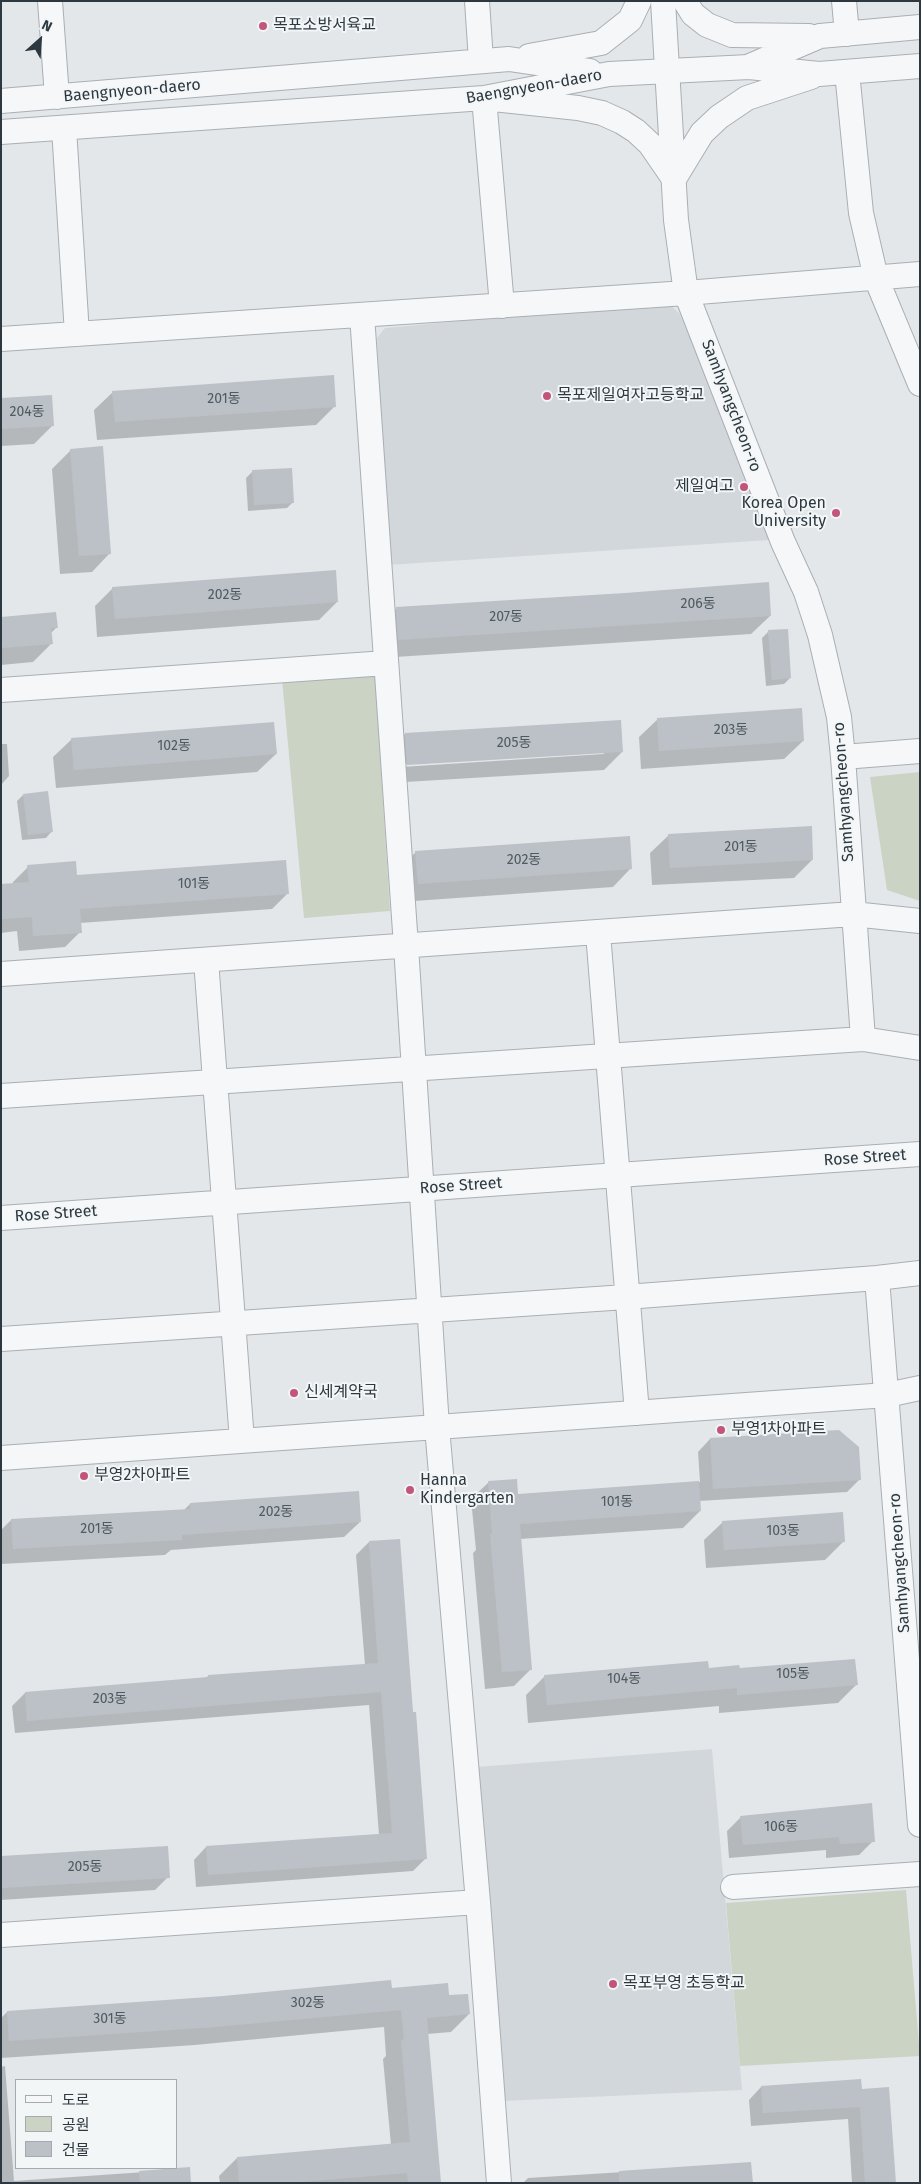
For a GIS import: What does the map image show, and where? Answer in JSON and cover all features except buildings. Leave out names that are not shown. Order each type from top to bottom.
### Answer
[{"type":"street","points":[[50,1],[58,97]]},
{"type":"street","points":[[477,1],[481,61]]},
{"type":"street","points":[[509,60],[601,43],[630,20],[639,1]]},
{"type":"street","name":"Samhyangcheon-ro","points":[[663,1],[676,220],[686,293],[783,542],[806,592],[820,635],[839,717],[844,757],[853,914],[863,1038]]},
{"type":"street","points":[[685,1],[693,14],[707,26],[732,35],[820,36],[920,27]]},
{"type":"street","points":[[844,1],[846,34]]},
{"type":"street","points":[[749,67],[820,36]]},
{"type":"street","name":"Baengnyeon-daero","points":[[1,101],[481,61],[509,60],[609,74]]},
{"type":"street","points":[[609,74],[749,67],[819,74],[920,66]]},
{"type":"street","points":[[847,72],[861,212],[876,278],[920,384]]},
{"type":"street","name":"Baengnyeon-daero","points":[[1,132],[484,98],[609,74]]},
{"type":"street","points":[[502,306],[484,98],[578,108],[602,113],[636,131],[650,144],[674,179],[702,133],[719,117],[747,98],[819,74]]},
{"type":"street","points":[[64,128],[78,334]]},
{"type":"street","points":[[1,339],[686,293],[920,274]]},
{"type":"street","points":[[362,315],[437,1427],[478,1902],[499,2183]]},
{"type":"street","points":[[1,690],[386,663]]},
{"type":"street","points":[[844,757],[920,751]]},
{"type":"street","points":[[1,974],[853,914],[920,921]]},
{"type":"street","points":[[598,932],[626,1297],[637,1413]]},
{"type":"street","points":[[206,960],[242,1441]]},
{"type":"street","points":[[1,1096],[863,1038],[920,1048]]},
{"type":"street","name":"Rose Street","points":[[1,1218],[920,1154]]},
{"type":"street","points":[[1,1339],[626,1297],[920,1273]]},
{"type":"street","name":"Samhyangcheon-ro","points":[[877,1278],[920,1825]]},
{"type":"street","points":[[1,1458],[887,1395],[920,1388]]},
{"type":"street","points":[[733,1887],[920,1874]]},
{"type":"street","points":[[1,1935],[478,1902]]},
{"type":"shaded area","name":"목포제일여자고등학교","points":[[667,302],[680,314],[738,453],[769,540],[388,565],[377,338],[385,328]]},
{"type":"shaded area","name":"목포부영 초등학교","points":[[712,1749],[742,2090],[502,2101],[476,1767]]},
{"type":"green space","points":[[375,676],[390,911],[304,918],[282,679]]},
{"type":"green space","points":[[920,772],[920,901],[887,890],[870,777]]},
{"type":"green space","points":[[906,1890],[920,2056],[740,2066],[726,1903]]},
{"type":"place","name":"목포소방서육교","points":[[263,26]]},
{"type":"place","name":"목포제일여자고등학교","points":[[547,396]]},
{"type":"place","name":"제일여고","points":[[744,487]]},
{"type":"place","name":"Korea Open University","points":[[836,513]]},
{"type":"place","name":"신세계약국","points":[[294,1393]]},
{"type":"place","name":"부영1차아파트","points":[[721,1430]]},
{"type":"place","name":"부영2차아파트","points":[[84,1476]]},
{"type":"place","name":"Hanna Kindergarten","points":[[410,1490]]},
{"type":"place","name":"목포부영 초등학교","points":[[613,1984]]}]
